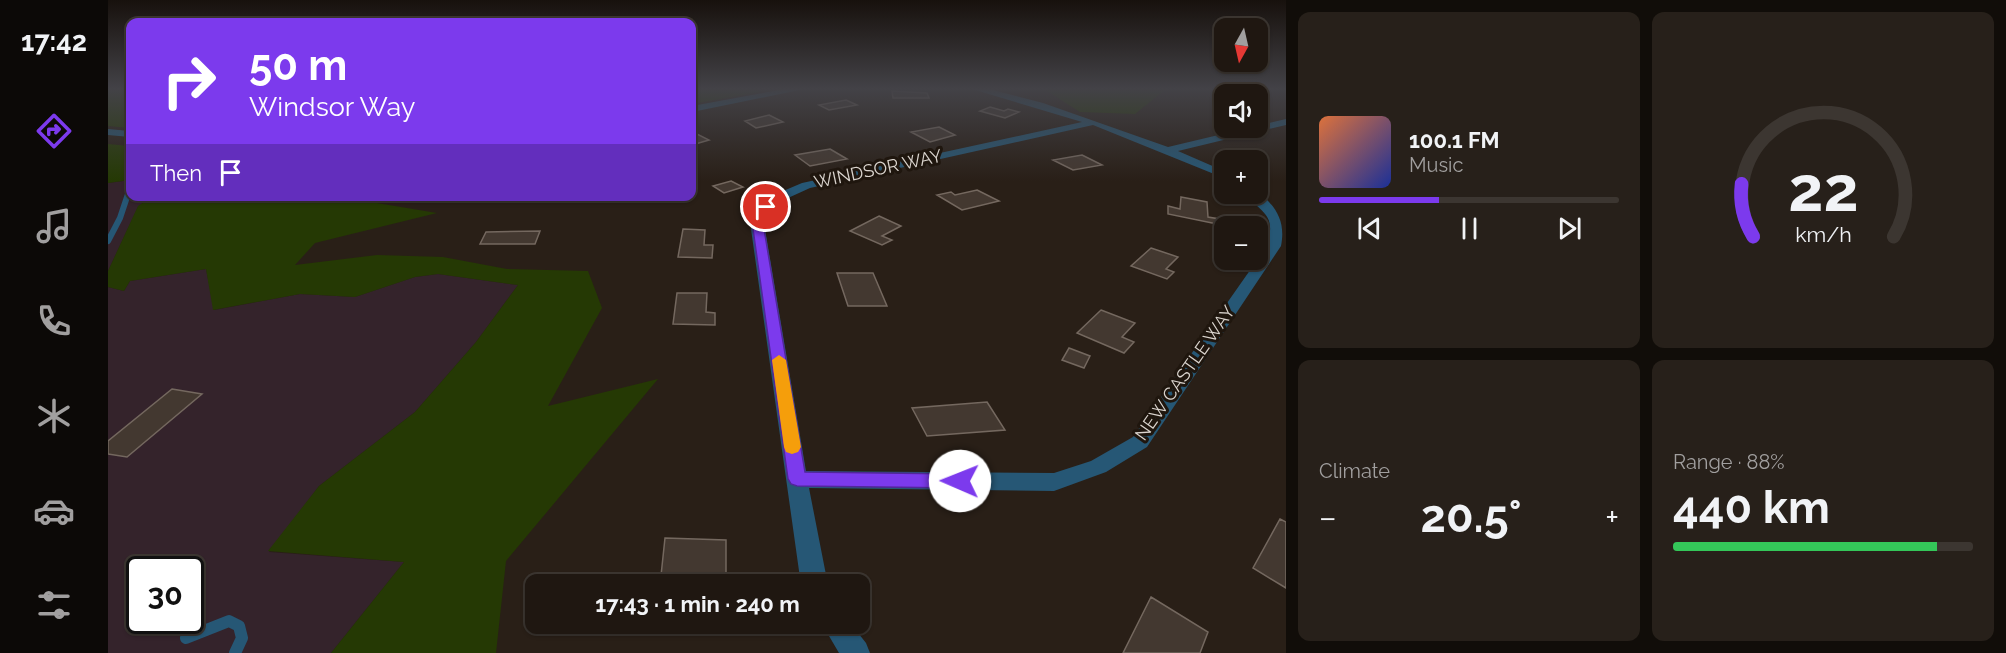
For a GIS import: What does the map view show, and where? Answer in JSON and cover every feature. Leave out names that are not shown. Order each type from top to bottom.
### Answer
[{"type":"street","points":[[1081,119],[1214,171]]},
{"type":"street","points":[[1164,151],[1286,122]]},
{"type":"street","name":"WINDSOR WAY","points":[[811,574],[758,229],[759,214],[773,200],[806,185],[1091,123]]},
{"type":"street","points":[[108,132],[126,134]]},
{"type":"street","name":"NEW CASTLE WAY","points":[[797,479],[1054,482],[1085,474],[1116,460],[1140,442],[1274,246],[1279,232],[1274,216],[1265,204]]},
{"type":"street","points":[[842,634],[856,653]]},
{"type":"lane","points":[[108,241],[126,200]]},
{"type":"lane","points":[[186,638],[229,621],[239,626],[242,638],[235,653]]},
{"type":"shaded area","points":[[126,181],[126,201],[146,201],[138,207],[108,271],[108,183]]},
{"type":"shaded area","points":[[206,269],[214,310],[300,294],[355,297],[415,277],[438,274],[518,285],[476,342],[415,412],[319,486],[269,552],[404,562],[331,653],[108,653],[108,287],[124,291],[130,281]]},
{"type":"green space","points":[[108,119],[126,119],[126,128],[108,126]]},
{"type":"green space","points":[[108,144],[126,146],[126,181],[108,183]]},
{"type":"green space","points":[[145,201],[376,201],[377,203],[437,213],[315,243],[295,265],[377,255],[443,257],[507,269],[588,271],[602,308],[548,406],[658,379],[506,561],[496,653],[331,653],[404,562],[268,551],[319,486],[415,412],[476,342],[518,285],[438,274],[415,277],[355,297],[300,294],[213,310],[206,269],[130,281],[124,291],[108,287],[108,271],[138,206]]},
{"type":"building","points":[[778,119],[783,122],[756,128],[745,121]]},
{"type":"building","points":[[939,127],[955,135],[930,142],[911,132]]},
{"type":"building","points":[[696,134],[709,140],[696,144]]},
{"type":"building","points":[[830,149],[847,159],[810,166],[795,155]]},
{"type":"building","points":[[1082,155],[1102,165],[1073,170],[1053,160]]},
{"type":"building","points":[[731,181],[743,187],[724,193],[713,186]]},
{"type":"building","points":[[977,190],[999,201],[962,210],[937,195],[951,192],[955,195]]},
{"type":"building","points":[[1181,197],[1207,202],[1208,217],[1214,218],[1214,223],[1168,214],[1168,206],[1180,209]]},
{"type":"building","points":[[879,216],[901,226],[882,236],[892,240],[882,245],[850,231]]},
{"type":"building","points":[[683,229],[705,230],[704,245],[713,245],[712,258],[678,257]]},
{"type":"building","points":[[540,231],[535,244],[480,244],[486,232]]},
{"type":"building","points":[[1151,248],[1178,257],[1166,269],[1174,272],[1167,279],[1131,266]]},
{"type":"building","points":[[837,273],[873,273],[887,306],[848,306]]},
{"type":"building","points":[[677,293],[707,293],[706,312],[715,313],[715,325],[673,324]]},
{"type":"building","points":[[1101,310],[1135,323],[1122,337],[1134,342],[1124,353],[1077,333]]},
{"type":"building","points":[[1069,348],[1090,356],[1084,368],[1062,360]]},
{"type":"building","points":[[172,389],[202,394],[127,457],[108,454],[108,441]]},
{"type":"building","points":[[987,402],[1005,430],[927,436],[912,408]]},
{"type":"building","points":[[1280,519],[1286,522],[1286,588],[1253,568]]},
{"type":"building","points":[[665,538],[726,540],[726,574],[661,574]]},
{"type":"building","points":[[1151,597],[1208,632],[1200,653],[1123,653]]},
{"type":"slow traffic","points":[[779,360],[792,447]]},
{"type":"route","points":[[766,207],[759,214],[758,229],[797,479],[960,481]]}]
